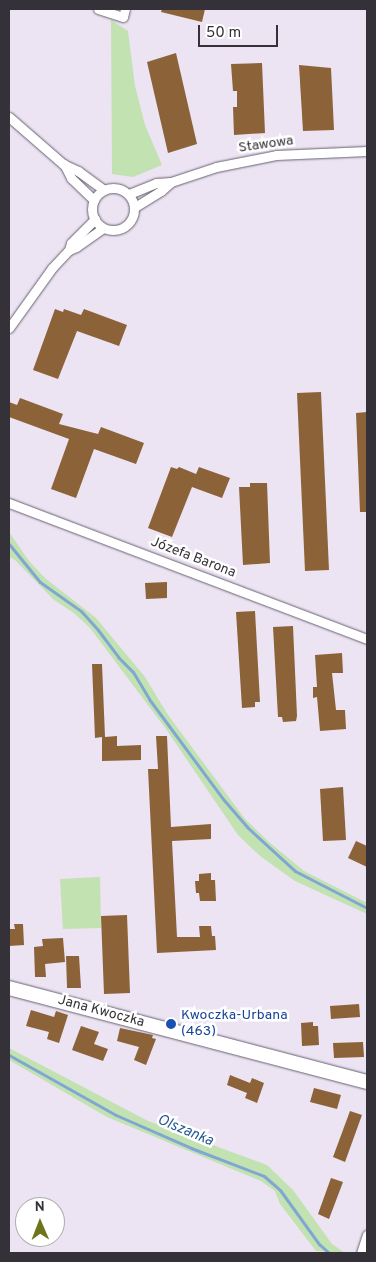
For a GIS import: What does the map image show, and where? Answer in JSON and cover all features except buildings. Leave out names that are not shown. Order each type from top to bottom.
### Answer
[{"type":"street","points":[[98,9],[123,18],[125,9]]},
{"type":"street","points":[[9,117],[64,164],[78,171],[104,190]]},
{"type":"street","name":"Stawowa","points":[[129,194],[156,183],[171,182],[216,167],[276,155],[367,151]]},
{"type":"street","points":[[64,164],[71,178],[94,200]]},
{"type":"street","name":"Stawowa","points":[[135,207],[161,191],[171,182]]},
{"type":"street","points":[[119,188],[129,194],[135,207],[132,219],[123,228],[109,230],[103,228],[92,213],[94,200],[104,190],[119,188]]},
{"type":"street","points":[[9,328],[52,268],[69,250],[71,243],[95,219]]},
{"type":"street","points":[[69,250],[76,248],[103,228]]},
{"type":"street","name":"Józefa Barona","points":[[9,502],[367,639]]},
{"type":"street","name":"Jana Kwoczka","points":[[9,988],[367,1082]]},
{"type":"street","points":[[361,1253],[367,1235]]},
{"type":"green space","points":[[111,20],[128,31],[135,86],[145,125],[162,165],[133,177],[112,174]]},
{"type":"green space","points":[[9,532],[29,561],[45,578],[96,618],[145,677],[168,715],[245,819],[304,871],[367,903],[367,914],[295,881],[260,856],[238,835],[166,729],[90,628],[74,613],[54,600],[15,560],[9,557]]},
{"type":"green space","points":[[100,877],[101,928],[63,929],[60,879]]},
{"type":"green space","points":[[9,1048],[148,1121],[267,1165],[293,1190],[332,1244],[345,1253],[316,1251],[280,1204],[275,1191],[261,1181],[107,1117],[9,1060]]},
{"type":"waterway","points":[[9,544],[40,582],[81,611],[98,630],[118,657],[133,672],[149,699],[223,799],[247,827],[295,871],[367,908]]},
{"type":"waterway","name":"Olszanka","points":[[9,1055],[116,1115],[191,1148],[264,1176],[280,1190],[319,1244],[329,1253]]},
{"type":"place","name":"Kwoczka-Urbana (463)","points":[[171,1024]]}]
